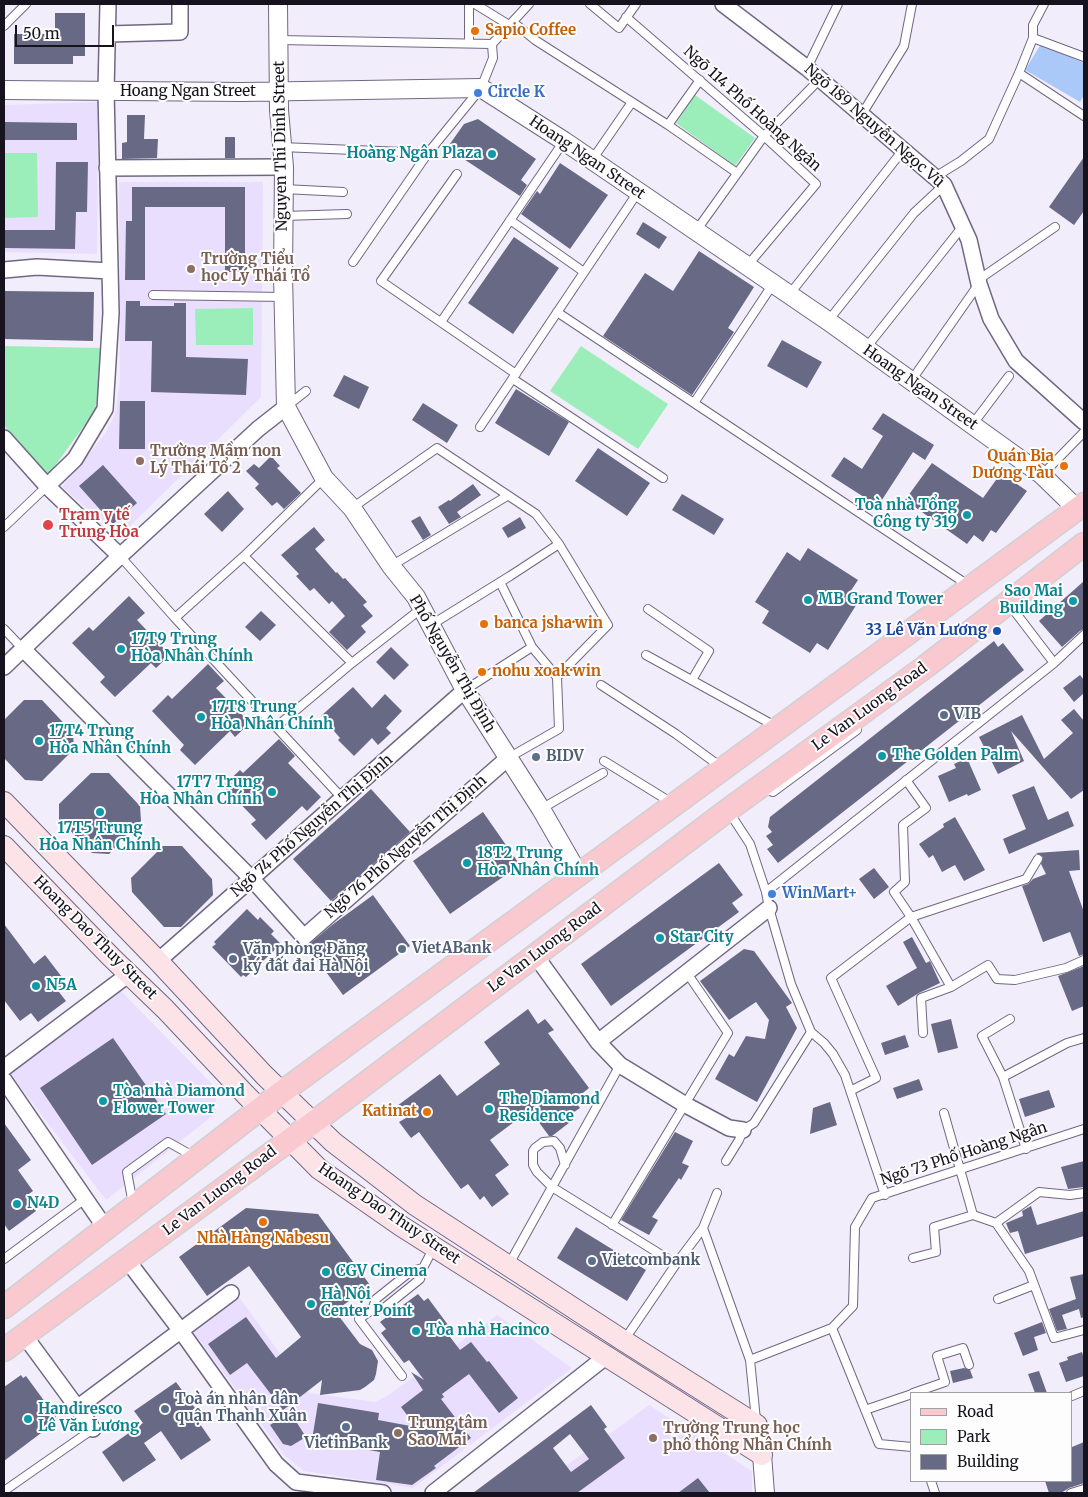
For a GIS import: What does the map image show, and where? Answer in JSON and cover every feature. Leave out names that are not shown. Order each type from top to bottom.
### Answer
[{"type":"main road","points":[[4,1307],[282,1092],[779,728],[969,586],[1081,506]]},
{"type":"main road","name":"Le Van Luong Road","points":[[4,1350],[314,1122],[728,810],[903,689],[1007,602],[1084,544]]},
{"type":"main road","points":[[703,782],[728,810]]},
{"type":"main road","name":"Hoang Dao Thuy Street","points":[[4,802],[158,961],[264,1075],[314,1122],[332,1142],[415,1205],[757,1425]]},
{"type":"main road","name":"Hoang Dao Thuy Street","points":[[4,846],[320,1169],[401,1226],[762,1454]]},
{"type":"main road","points":[[401,1226],[415,1205]]},
{"type":"main road","points":[[608,1355],[624,1341]]},
{"type":"street","points":[[47,486],[75,459],[106,409],[112,313],[106,91],[108,4]]},
{"type":"street","points":[[108,34],[180,32],[180,4]]},
{"type":"street","name":"Nguyen Thi Dinh Street","points":[[278,4],[279,92],[284,166],[283,297],[286,407]]},
{"type":"street","name":"Ngõ 189 Nguyễn Ngọc Vũ","points":[[723,4],[820,78],[939,181],[969,240],[978,282],[991,319],[1016,360],[1084,422]]},
{"type":"street","name":"Hoang Ngan Street","points":[[4,90],[279,92],[481,88],[564,141],[828,321],[1042,475],[1081,506]]},
{"type":"street","points":[[107,168],[284,166]]},
{"type":"street","points":[[4,270],[37,267],[110,271]]},
{"type":"street","points":[[4,667],[120,556],[258,429],[286,407]]},
{"type":"street","name":"Phố Nguyễn Thị Định","points":[[286,407],[324,478],[352,508],[422,608],[465,690],[541,809],[579,875]]},
{"type":"street","points":[[4,438],[47,486],[120,556]]},
{"type":"street","points":[[23,649],[252,879]]},
{"type":"street","name":"Ngõ 74 Phố Nguyễn Thị Định","points":[[158,961],[465,690]]},
{"type":"street","name":"Ngõ 76 Phố Nguyễn Thị Định","points":[[252,879],[304,937],[508,758]]},
{"type":"street","points":[[598,1042],[769,908]]},
{"type":"street","points":[[535,955],[598,1042],[620,1065],[684,1104],[729,1128],[743,1130]]},
{"type":"street","points":[[4,1068],[129,974]]},
{"type":"street","points":[[4,1080],[106,1229]]},
{"type":"street","points":[[127,1260],[181,1331],[276,1464],[296,1482],[383,1493]]},
{"type":"street","points":[[77,1408],[231,1294]]},
{"type":"street","points":[[24,1335],[93,1429]]},
{"type":"street","points":[[433,1493],[608,1355]]},
{"type":"street","points":[[757,1425],[762,1454],[765,1493]]},
{"type":"lane","points":[[4,26],[26,4]]},
{"type":"lane","points":[[469,4],[469,43]]},
{"type":"lane","points":[[475,4],[511,24],[668,125],[737,173]]},
{"type":"lane","points":[[352,262],[428,153],[481,88],[493,58],[492,44],[529,4]]},
{"type":"lane","points":[[590,4],[619,28],[636,4]]},
{"type":"lane","points":[[807,68],[838,4]]},
{"type":"lane","points":[[862,114],[904,46],[912,4]]},
{"type":"lane","points":[[828,321],[939,181],[988,139],[1019,73],[1032,38],[1033,25],[1044,4]]},
{"type":"lane","name":"Ngõ 114 Phố Hoàng Ngân","points":[[626,17],[764,136],[816,184],[747,266]]},
{"type":"lane","points":[[1032,38],[1084,57]]},
{"type":"lane","points":[[279,40],[492,44]]},
{"type":"lane","points":[[1019,73],[1083,113]]},
{"type":"lane","points":[[696,231],[764,136],[820,78]]},
{"type":"lane","points":[[668,125],[700,80]]},
{"type":"lane","points":[[592,160],[632,102]]},
{"type":"lane","points":[[441,322],[564,141]]},
{"type":"lane","points":[[282,147],[428,153]]},
{"type":"lane","points":[[789,295],[903,150]]},
{"type":"lane","points":[[457,174],[381,281],[441,322],[514,376],[663,478]]},
{"type":"lane","points":[[284,189],[344,192]]},
{"type":"lane","points":[[480,427],[638,192]]},
{"type":"lane","points":[[284,216],[347,214]]},
{"type":"lane","points":[[510,220],[584,272]]},
{"type":"lane","points":[[865,349],[962,226]]},
{"type":"lane","points":[[911,382],[978,282],[1055,227]]},
{"type":"lane","points":[[694,403],[773,284]]},
{"type":"lane","points":[[153,296],[283,297]]},
{"type":"lane","points":[[557,312],[969,586]]},
{"type":"lane","points":[[972,425],[1009,376]]},
{"type":"lane","points":[[286,407],[306,391]]},
{"type":"lane","points":[[1042,475],[1084,432]]},
{"type":"lane","points":[[352,508],[437,448],[536,514],[559,544],[608,625],[557,677]]},
{"type":"lane","points":[[175,618],[244,556],[324,478]]},
{"type":"lane","points":[[4,527],[47,486]]},
{"type":"lane","points":[[391,566],[508,496]]},
{"type":"lane","points":[[431,625],[559,544]]},
{"type":"lane","points":[[120,556],[343,799]]},
{"type":"lane","points":[[244,556],[352,664]]},
{"type":"lane","points":[[500,582],[532,647],[557,677],[559,730],[508,758]]},
{"type":"lane","points":[[1007,602],[1054,663]]},
{"type":"lane","points":[[276,727],[422,608]]},
{"type":"lane","points":[[648,609],[709,651],[692,680]]},
{"type":"lane","points":[[4,629],[23,649]]},
{"type":"lane","points":[[766,892],[1054,663],[1084,635]]},
{"type":"lane","points":[[465,690],[532,647]]},
{"type":"lane","points":[[646,655],[779,728]]},
{"type":"lane","points":[[601,686],[676,734],[723,768]]},
{"type":"lane","points":[[760,787],[773,792],[866,724]]},
{"type":"lane","points":[[604,761],[674,804]]},
{"type":"lane","points":[[541,809],[603,773]]},
{"type":"lane","points":[[906,780],[926,808],[903,825],[905,882],[894,892],[911,917],[950,987]]},
{"type":"lane","points":[[728,810],[750,844],[766,892],[791,984],[811,1032],[833,1054],[852,1090],[885,1194]]},
{"type":"lane","points":[[852,1090],[876,1078],[831,978],[911,917],[1026,879],[1038,859]]},
{"type":"lane","points":[[923,1033],[921,998],[950,987],[988,965],[997,979],[1015,980],[1066,968],[1084,960]]},
{"type":"lane","points":[[612,1225],[728,1034],[686,972]]},
{"type":"lane","points":[[1010,1018],[982,1036],[1003,1077],[1026,1149]]},
{"type":"lane","points":[[726,1161],[743,1130],[754,1123],[811,1032]]},
{"type":"lane","points":[[1003,1077],[1067,1043],[1084,1038]]},
{"type":"lane","points":[[508,1266],[620,1065]]},
{"type":"lane","points":[[944,1113],[974,1215]]},
{"type":"lane","name":"Ngõ 73 Phố Hoàng Ngân","points":[[750,1360],[832,1328],[853,1306],[855,1227],[872,1198],[1084,1129]]},
{"type":"lane","points":[[565,1165],[560,1148],[554,1141],[543,1142],[533,1151],[533,1165],[552,1187],[676,1264]]},
{"type":"lane","points":[[133,1208],[127,1172],[168,1142],[197,1158]]},
{"type":"lane","points":[[996,1223],[1039,1192],[1070,1195],[1084,1193]]},
{"type":"lane","points":[[624,1341],[676,1264],[703,1228],[717,1193]]},
{"type":"lane","points":[[4,1259],[85,1199]]},
{"type":"lane","points":[[912,1258],[936,1252],[934,1227],[974,1215],[996,1223],[1029,1271],[1054,1338],[1084,1330]]},
{"type":"lane","points":[[703,1228],[750,1360],[757,1425]]},
{"type":"lane","points":[[402,1376],[359,1319],[372,1310],[384,1308],[420,1279],[423,1268],[434,1246]]},
{"type":"lane","points":[[372,1310],[376,1299],[411,1271],[423,1268]]},
{"type":"lane","points":[[998,1299],[1034,1285]]},
{"type":"lane","points":[[832,1328],[880,1444],[910,1447]]},
{"type":"lane","points":[[915,1392],[945,1382],[937,1356],[963,1348],[969,1365]]},
{"type":"lane","points":[[865,1410],[910,1394]]},
{"type":"lane","points":[[4,1491],[93,1429]]},
{"type":"lane","points":[[1071,1493],[1084,1489]]},
{"type":"shaded area","points":[[98,102],[97,254],[4,252],[4,105]]},
{"type":"shaded area","points":[[119,182],[263,182],[261,397],[122,534],[100,520],[62,487],[105,434],[115,414],[120,383]]},
{"type":"shaded area","points":[[118,988],[216,1088],[216,1113],[106,1200],[9,1072]]},
{"type":"shaded area","points":[[238,1296],[309,1393],[375,1402],[389,1395],[497,1315],[572,1368],[413,1488],[304,1471],[285,1456],[192,1330]]},
{"type":"shaded area","name":"Trường Trung học phổ thông Nhân Chính","points":[[649,1405],[752,1471],[752,1493],[529,1493]]},
{"type":"green space","points":[[695,95],[755,138],[735,166],[676,123]]},
{"type":"green space","points":[[4,153],[37,153],[38,217],[4,218]]},
{"type":"green space","points":[[253,308],[253,345],[196,345],[195,309]]},
{"type":"green space","points":[[4,346],[101,348],[101,370],[95,411],[46,478],[4,425]]},
{"type":"green space","points":[[581,346],[668,404],[638,449],[550,391]]},
{"type":"water","points":[[1041,44],[1084,63],[1084,95],[1080,102],[1025,70]]},
{"type":"building","points":[[55,13],[85,13],[85,56],[73,56],[73,64],[14,64],[14,34],[55,34]]},
{"type":"building","points":[[127,115],[145,115],[144,139],[158,139],[157,158],[122,159],[122,143],[127,142]]},
{"type":"building","name":"Hoàng Ngân Plaza","points":[[478,119],[536,159],[521,180],[527,185],[520,196],[447,148],[464,124]]},
{"type":"building","points":[[4,122],[77,123],[77,140],[4,140]]},
{"type":"building","points":[[225,137],[235,137],[235,158],[225,158]]},
{"type":"building","points":[[1084,157],[1084,211],[1074,225],[1049,207]]},
{"type":"building","points":[[56,162],[88,162],[87,212],[76,212],[75,249],[4,248],[4,230],[55,230]]},
{"type":"building","points":[[560,163],[608,195],[570,249],[521,214],[537,191],[540,194]]},
{"type":"building","points":[[132,187],[245,187],[245,272],[225,272],[225,207],[145,207],[145,280],[125,280],[126,221],[132,221]]},
{"type":"building","points":[[643,222],[667,237],[659,249],[636,234]]},
{"type":"building","points":[[514,237],[559,268],[513,334],[468,303]]},
{"type":"building","points":[[699,251],[754,287],[728,328],[734,332],[692,395],[603,336],[645,273],[673,291]]},
{"type":"building","points":[[4,291],[94,292],[93,341],[4,339]]},
{"type":"building","points":[[126,301],[140,301],[140,306],[174,306],[174,303],[186,303],[186,357],[248,359],[246,395],[151,392],[152,341],[125,341]]},
{"type":"building","points":[[782,340],[822,362],[807,388],[767,366]]},
{"type":"building","points":[[344,375],[369,387],[359,409],[333,396]]},
{"type":"building","points":[[516,389],[569,422],[549,456],[495,423]]},
{"type":"building","points":[[120,401],[145,401],[145,449],[119,449]]},
{"type":"building","points":[[423,403],[458,425],[447,443],[412,420]]},
{"type":"building","points":[[883,413],[934,445],[925,460],[913,452],[878,506],[831,476],[844,457],[862,469],[883,436],[872,429]]},
{"type":"building","points":[[598,448],[650,483],[627,516],[575,481]]},
{"type":"building","points":[[271,456],[280,466],[277,468],[301,493],[284,509],[277,502],[272,506],[255,488],[259,484],[246,471],[254,464],[259,468]]},
{"type":"building","name":"Toà nhà Tổng Công ty 319","points":[[932,463],[983,498],[1001,473],[1027,491],[996,533],[991,530],[983,542],[974,535],[967,544],[905,500]]},
{"type":"building","points":[[103,465],[137,503],[113,524],[79,486]]},
{"type":"building","points":[[473,484],[481,495],[457,512],[461,517],[449,524],[438,507],[450,501]]},
{"type":"building","points":[[228,491],[244,509],[222,532],[204,514]]},
{"type":"building","points":[[682,494],[724,519],[714,535],[672,510]]},
{"type":"building","points":[[420,516],[431,535],[423,540],[411,521]]},
{"type":"building","points":[[520,517],[526,528],[508,538],[502,528]]},
{"type":"building","points":[[314,527],[325,540],[315,549],[336,573],[343,579],[345,578],[367,602],[363,605],[373,616],[361,626],[366,632],[347,650],[329,632],[345,616],[332,601],[329,604],[314,588],[310,591],[296,576],[299,574],[281,555]]},
{"type":"building","name":"MB Grand Tower","points":[[808,548],[858,580],[850,592],[860,599],[828,650],[817,643],[810,653],[762,623],[769,611],[755,602],[787,552],[800,561]]},
{"type":"building","name":"Sao Mai Building","points":[[1084,581],[1084,629],[1062,647],[1039,621]]},
{"type":"building","name":"17T9 Trung Hòa Nhân Chính","points":[[129,596],[145,613],[137,620],[170,655],[156,668],[151,663],[115,697],[100,682],[105,677],[72,643],[89,627],[93,631]]},
{"type":"building","points":[[261,611],[276,625],[260,641],[245,627]]},
{"type":"building","name":"The Golden Palm","points":[[994,641],[998,647],[1003,643],[1024,670],[778,863],[767,849],[773,845],[766,836],[772,832],[768,827],[770,817]]},
{"type":"building","points":[[391,647],[409,665],[394,680],[376,662]]},
{"type":"building","name":"17T8 Trung Hòa Nhân Chính","points":[[208,664],[224,681],[216,688],[250,723],[235,737],[230,731],[195,765],[180,750],[184,745],[152,711],[168,695],[172,699]]},
{"type":"building","points":[[1080,675],[1084,680],[1084,693],[1074,702],[1063,688]]},
{"type":"building","points":[[353,687],[372,708],[385,694],[402,711],[386,728],[391,733],[378,745],[372,738],[354,756],[338,740],[340,738],[321,716]]},
{"type":"building","name":"17T4 Trung Hòa Nhân Chính","points":[[24,700],[42,700],[73,733],[74,749],[42,781],[25,780],[4,758],[4,720]]},
{"type":"building","points":[[1074,709],[1084,721],[1084,790],[1071,799],[1011,731],[1024,761],[998,774],[979,737],[1022,715],[1044,759],[1073,733],[1061,720]]},
{"type":"building","name":"17T7 Trung Hòa Nhân Chính","points":[[279,739],[295,756],[288,763],[321,797],[307,811],[302,806],[266,840],[251,824],[256,820],[223,786],[240,770],[243,773]]},
{"type":"building","points":[[967,758],[981,790],[949,802],[938,776],[956,768],[954,764]]},
{"type":"building","name":"17T5 Trung Hòa Nhân Chính","points":[[91,773],[109,773],[140,806],[141,821],[109,854],[92,853],[59,819],[59,804]]},
{"type":"building","points":[[1034,786],[1048,820],[1068,811],[1074,826],[1009,854],[1003,839],[1026,829],[1012,795]]},
{"type":"building","points":[[371,789],[410,832],[331,901],[293,859]]},
{"type":"building","name":"18T2 Trung Hòa Nhân Chính","points":[[483,812],[520,865],[450,914],[413,861]]},
{"type":"building","points":[[955,817],[985,870],[964,881],[955,865],[942,872],[933,855],[929,858],[919,844],[944,827],[943,824]]},
{"type":"building","points":[[163,846],[182,846],[212,879],[213,895],[181,927],[164,927],[132,892],[131,878]]},
{"type":"building","points":[[1079,850],[1080,870],[1069,871],[1084,912],[1084,954],[1079,956],[1070,932],[1043,942],[1022,886],[1046,874],[1041,864],[1043,857],[1036,853]]},
{"type":"building","name":"Star City","points":[[719,863],[743,895],[732,903],[739,912],[611,1006],[581,964]]},
{"type":"building","points":[[874,868],[889,887],[874,899],[859,879]]},
{"type":"building","points":[[373,895],[410,946],[343,995],[307,946]]},
{"type":"building","points":[[247,909],[258,920],[260,917],[274,931],[271,934],[281,944],[246,977],[243,975],[241,977],[212,947],[216,944],[214,942]]},
{"type":"building","name":"N5A","points":[[4,924],[34,964],[45,955],[68,985],[59,992],[66,1001],[38,1022],[31,1013],[20,1021],[4,1000]]},
{"type":"building","points":[[912,937],[926,963],[930,961],[940,983],[898,1006],[886,986],[917,968],[903,942]]},
{"type":"building","points":[[744,949],[754,951],[792,1003],[786,1007],[797,1028],[757,1102],[715,1079],[729,1054],[734,1057],[746,1036],[765,1039],[769,1020],[756,1002],[729,1020],[700,981]]},
{"type":"building","points":[[1084,966],[1084,1006],[1072,1011],[1058,976]]},
{"type":"building","name":"The Diamond Residence","points":[[528,1009],[538,1024],[545,1019],[554,1030],[548,1033],[589,1088],[574,1100],[580,1108],[571,1114],[574,1119],[552,1136],[549,1136],[530,1110],[490,1140],[509,1165],[495,1175],[509,1194],[492,1207],[484,1196],[480,1200],[468,1184],[461,1189],[419,1132],[411,1138],[399,1122],[406,1118],[397,1106],[440,1074],[457,1096],[500,1064],[484,1042]]},
{"type":"building","points":[[951,1019],[958,1048],[938,1053],[931,1024]]},
{"type":"building","points":[[905,1035],[909,1047],[885,1055],[881,1043]]},
{"type":"building","name":"Tòa nhà Diamond Flower Tower","points":[[113,1038],[166,1114],[92,1165],[40,1088]]},
{"type":"building","points":[[919,1079],[923,1090],[897,1099],[893,1088]]},
{"type":"building","points":[[1049,1090],[1055,1107],[1025,1117],[1019,1099]]},
{"type":"building","points":[[830,1102],[837,1125],[810,1134],[813,1108]]},
{"type":"building","name":"N4D","points":[[4,1123],[31,1160],[18,1170],[33,1191],[26,1196],[36,1211],[9,1231],[4,1224]]},
{"type":"building","points":[[675,1132],[693,1141],[682,1163],[689,1166],[681,1180],[679,1178],[652,1217],[658,1220],[649,1235],[621,1220]]},
{"type":"building","points":[[1084,1161],[1084,1187],[1068,1189],[1061,1167]]},
{"type":"building","points":[[1031,1206],[1037,1225],[1084,1211],[1084,1236],[1025,1254],[1018,1231],[1010,1233],[1006,1223],[1023,1216],[1022,1211]]},
{"type":"building","name":"Hà Nội Center Point","points":[[246,1208],[318,1214],[370,1285],[354,1297],[353,1295],[347,1298],[349,1301],[335,1311],[360,1344],[372,1350],[378,1361],[374,1380],[365,1387],[360,1390],[320,1395],[322,1380],[300,1397],[291,1398],[291,1404],[283,1410],[247,1363],[230,1375],[208,1344],[246,1317],[276,1358],[301,1337],[249,1266],[207,1296],[179,1257]]},
{"type":"building","points":[[576,1227],[646,1270],[627,1301],[557,1258]]},
{"type":"building","points":[[1084,1274],[1084,1317],[1081,1318],[1079,1309],[1062,1315],[1067,1329],[1057,1331],[1049,1309],[1076,1299],[1070,1277]]},
{"type":"building","points":[[418,1294],[424,1301],[428,1298],[451,1329],[447,1333],[460,1350],[471,1342],[487,1362],[489,1361],[518,1398],[499,1413],[469,1374],[442,1394],[444,1397],[441,1399],[471,1438],[434,1466],[436,1468],[412,1485],[376,1480],[380,1452],[312,1440],[318,1403],[379,1413],[378,1420],[416,1427],[401,1407],[423,1390],[411,1372],[424,1380],[409,1360],[404,1363],[381,1333],[386,1329],[380,1322]]},
{"type":"building","points":[[1042,1322],[1046,1333],[1034,1337],[1038,1350],[1023,1356],[1014,1333]]},
{"type":"building","points":[[1082,1352],[1084,1376],[1066,1382],[1059,1363],[1068,1360],[1067,1357]]},
{"type":"building","points":[[964,1368],[970,1370],[973,1378],[953,1383],[950,1371]]},
{"type":"building","points":[[1039,1371],[1047,1392],[1035,1392],[1028,1374]]},
{"type":"building","name":"Handiresco Lê Văn Lương","points":[[21,1375],[23,1378],[26,1376],[56,1417],[50,1421],[53,1424],[4,1461],[4,1387]]},
{"type":"building","points":[[176,1382],[195,1408],[191,1411],[211,1440],[181,1460],[161,1431],[144,1443],[156,1460],[123,1482],[102,1452],[143,1423],[134,1411]]},
{"type":"building","points":[[591,1405],[607,1427],[604,1429],[625,1458],[577,1493],[473,1493]],"holes":[[[570,1434],[589,1459],[571,1472],[553,1448]]]},
{"type":"building","points":[[290,1412],[306,1437],[291,1446],[283,1444],[270,1425]]},
{"type":"building","points":[[1084,1442],[1084,1483],[1061,1493],[1049,1493],[1045,1482],[1073,1482],[1073,1447]]},
{"type":"building","points":[[698,1478],[710,1493],[678,1493]]},
{"type":"place","name":"Sapio Coffee","points":[[475,31]]},
{"type":"place","name":"Circle K","points":[[478,93]]},
{"type":"place","name":"Hoàng Ngân Plaza","points":[[492,154]]},
{"type":"place","name":"Trường Tiểu học Lý Thái Tổ","points":[[191,269]]},
{"type":"place","name":"Trường Mầm non Lý Thái Tổ 2","points":[[140,461]]},
{"type":"place","name":"Quán Bia Dương Tàu","points":[[1064,466]]},
{"type":"place","name":"Toà nhà Tổng Công ty 319","points":[[967,515]]},
{"type":"place","name":"Trạm y tế Trung Hòa","points":[[48,525]]},
{"type":"place","name":"MB Grand Tower","points":[[808,600]]},
{"type":"place","name":"Sao Mai Building","points":[[1073,601]]},
{"type":"place","name":"banca jsha·win","points":[[484,624]]},
{"type":"place","name":"33 Lê Văn Lương","points":[[997,631]]},
{"type":"place","name":"17T9 Trung Hòa Nhân Chính","points":[[121,649]]},
{"type":"place","name":"nohu xoak·win","points":[[482,672]]},
{"type":"place","name":"VIB","points":[[944,715]]},
{"type":"place","name":"17T8 Trung Hòa Nhân Chính","points":[[201,717]]},
{"type":"place","name":"17T4 Trung Hòa Nhân Chính","points":[[39,741]]},
{"type":"place","name":"The Golden Palm","points":[[882,756]]},
{"type":"place","name":"BIDV","points":[[536,757]]},
{"type":"place","name":"17T7 Trung Hòa Nhân Chính","points":[[272,792]]},
{"type":"place","name":"17T5 Trung Hòa Nhân Chính","points":[[100,812]]},
{"type":"place","name":"18T2 Trung Hòa Nhân Chính","points":[[467,863]]},
{"type":"place","name":"WinMart+","points":[[772,894]]},
{"type":"place","name":"Star City","points":[[660,938]]},
{"type":"place","name":"VietABank","points":[[402,949]]},
{"type":"place","name":"Văn phòng Đăng ký đất đai Hà Nội","points":[[233,959]]},
{"type":"place","name":"N5A","points":[[36,986]]},
{"type":"place","name":"Tòa nhà Diamond Flower Tower","points":[[103,1101]]},
{"type":"place","name":"The Diamond Residence","points":[[489,1109]]},
{"type":"place","name":"Katinat","points":[[427,1112]]},
{"type":"place","name":"N4D","points":[[17,1204]]},
{"type":"place","name":"Nhà Hàng Nabesu","points":[[263,1222]]},
{"type":"place","name":"Vietcombank","points":[[592,1261]]},
{"type":"place","name":"CGV Cinema","points":[[326,1272]]},
{"type":"place","name":"Hà Nội Center Point","points":[[311,1304]]},
{"type":"place","name":"Tòa nhà Hacinco","points":[[416,1331]]},
{"type":"place","name":"Toà án nhân dân quận Thanh Xuân","points":[[165,1409]]},
{"type":"place","name":"Handiresco Lê Văn Lương","points":[[28,1419]]},
{"type":"place","name":"VietinBank","points":[[346,1427]]},
{"type":"place","name":"Trung tâm Sao Mai","points":[[398,1433]]},
{"type":"place","name":"Trường Trung học phổ thông Nhân Chính","points":[[653,1438]]}]
